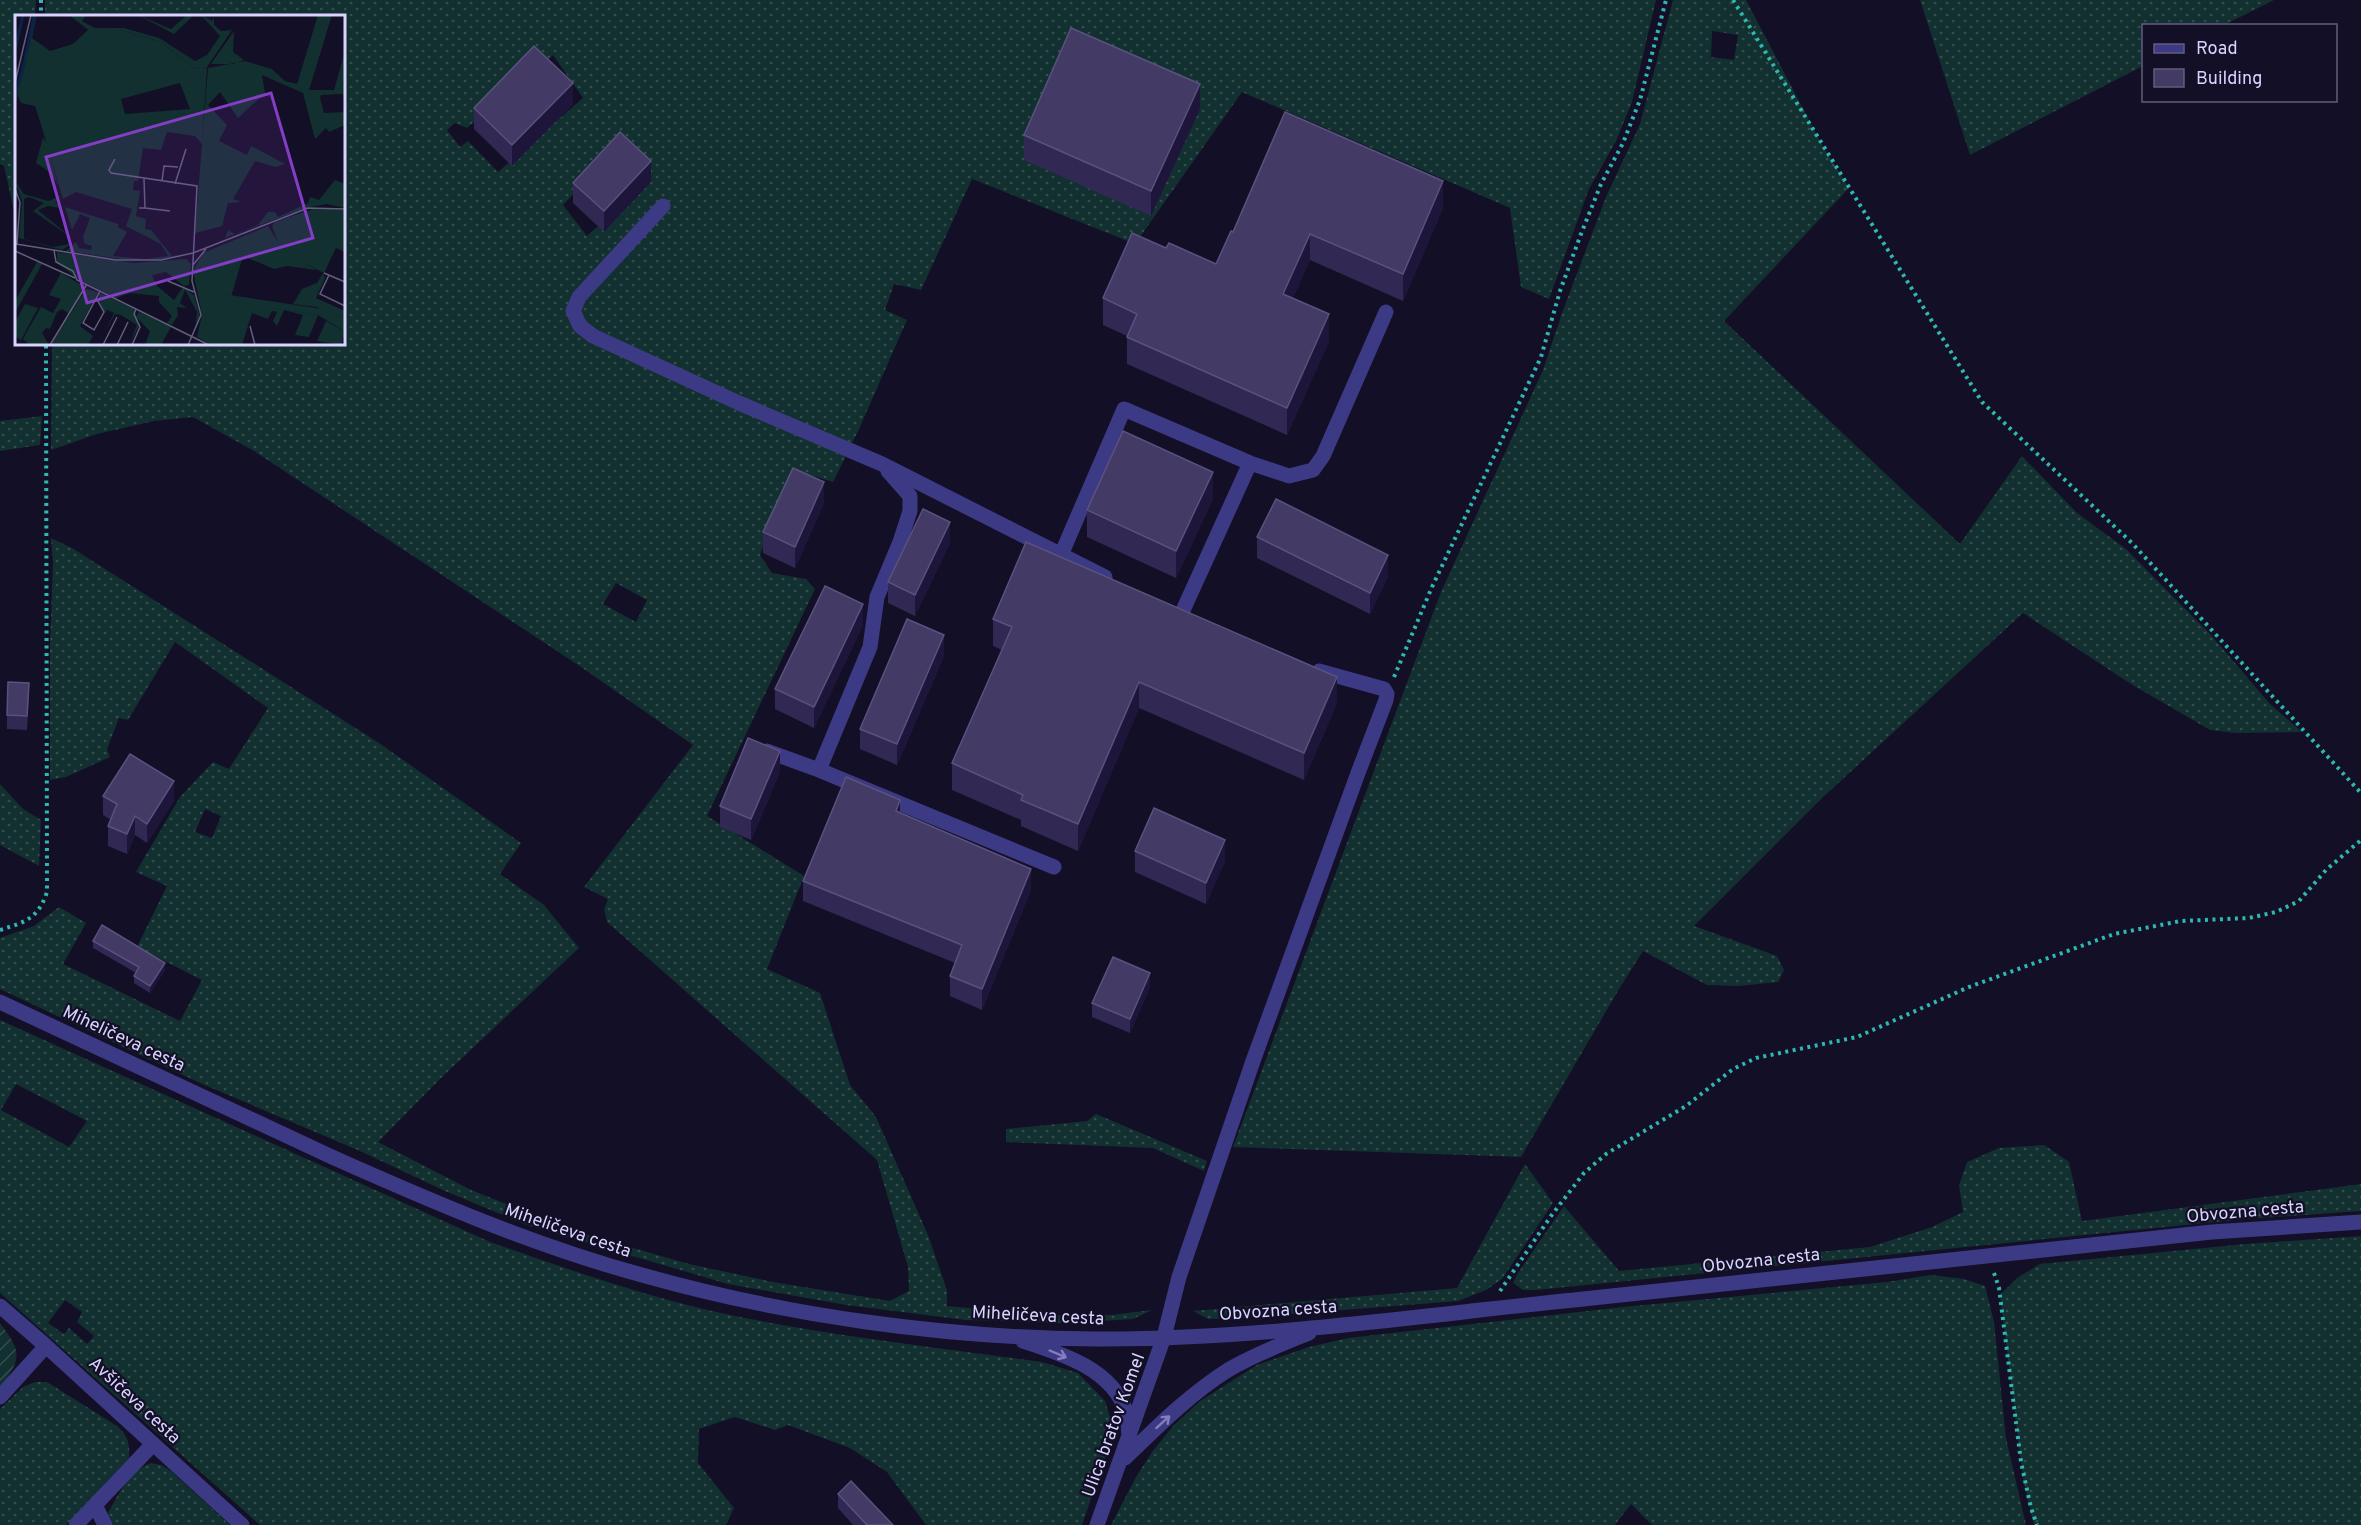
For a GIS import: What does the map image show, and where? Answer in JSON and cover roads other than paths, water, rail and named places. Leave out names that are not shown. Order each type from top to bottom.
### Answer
[{"type":"street","points":[[663,206],[579,297],[573,311],[580,326],[593,336],[739,403],[882,464],[1120,586]]},
{"type":"street","points":[[1061,555],[1124,409],[1250,463],[1289,476],[1313,470],[1323,456],[1386,312]]},
{"type":"street","points":[[1180,616],[1250,463]]},
{"type":"street","points":[[819,770],[870,647],[877,597],[900,542],[909,511],[910,496],[882,464]]},
{"type":"street","name":"Ulica bratov Komel","points":[[1097,1525],[1130,1438],[1164,1337],[1179,1277],[1253,1061],[1386,700],[1385,691],[1306,666]]},
{"type":"street","points":[[767,751],[819,770],[1054,867]]},
{"type":"street","name":"Miheličeva cesta","points":[[0,1002],[399,1186],[558,1250],[643,1276],[734,1298],[834,1317],[911,1327],[1003,1335],[1093,1339],[1164,1337]]},
{"type":"street","name":"Obvozna cesta","points":[[1164,1337],[1323,1327],[2212,1232],[2361,1222]]},
{"type":"street","name":"Avšičeva cesta","points":[[0,1306],[242,1525]]},
{"type":"street","points":[[1121,1462],[1164,1420],[1228,1370],[1276,1346],[1323,1327]]},
{"type":"street","points":[[1003,1335],[1042,1347],[1093,1370],[1115,1392],[1126,1411],[1130,1438]]},
{"type":"street","points":[[0,1397],[46,1346]]},
{"type":"street","points":[[76,1525],[153,1444]]},
{"type":"street","points":[[95,1505],[105,1525]]}]
